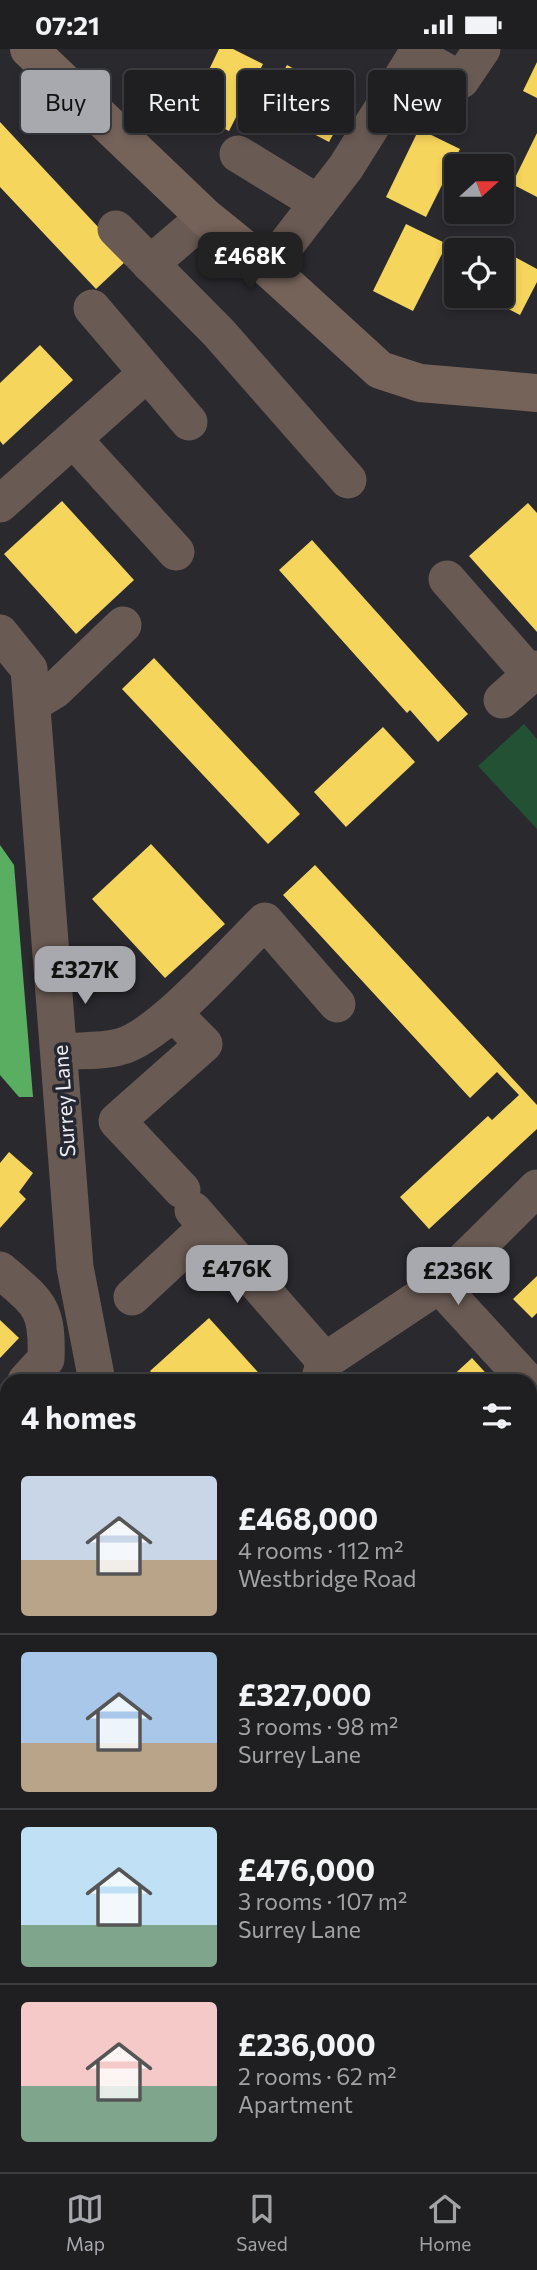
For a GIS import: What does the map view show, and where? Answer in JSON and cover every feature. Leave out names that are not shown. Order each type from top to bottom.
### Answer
[{"type":"main road","points":[[29,49],[205,217],[268,268],[380,370],[419,383],[537,393]]},
{"type":"street","points":[[268,268],[346,167],[416,55],[461,80],[482,49]]},
{"type":"street","points":[[238,154],[318,203]]},
{"type":"street","points":[[150,264],[205,217]]},
{"type":"street","points":[[116,229],[219,333],[348,480]]},
{"type":"street","points":[[92,308],[189,422]]},
{"type":"street","points":[[0,504],[147,373]]},
{"type":"street","points":[[74,440],[176,552]]},
{"type":"street","points":[[447,579],[534,672],[502,700]]},
{"type":"street","points":[[32,704],[55,690],[123,625]]},
{"type":"street","name":"Surrey Lane","points":[[10,644],[29,669],[75,1268],[96,1374]]},
{"type":"street","points":[[59,1052],[119,1047],[145,1035],[173,1013],[265,921],[337,1004]]},
{"type":"street","points":[[173,1013],[204,1044],[117,1121],[194,1209],[322,1371],[439,1285],[537,1188]]},
{"type":"street","points":[[132,1297],[194,1209]]},
{"type":"street","points":[[0,1270],[40,1308],[47,1331],[46,1359],[32,1374]]},
{"type":"street","points":[[439,1285],[520,1374]]},
{"type":"green space","points":[[524,724],[537,739],[537,829],[478,766]]},
{"type":"building: Homes","points":[[219,49],[233,49],[263,64],[260,70],[238,70],[238,113],[229,131],[224,128],[224,70],[209,70]]},
{"type":"building: Homes","points":[[537,62],[537,98],[523,91]]},
{"type":"building: Homes","points":[[0,122],[128,259],[96,289],[0,187]]},
{"type":"building: Homes","points":[[312,133],[334,133],[329,142]]},
{"type":"building: Homes","points":[[417,133],[427,133],[460,149],[458,154],[444,154],[444,181],[426,217],[386,197]]},
{"type":"building: Homes","points":[[537,133],[537,197],[514,185]]},
{"type":"building: Homes","points":[[406,224],[444,243],[444,250],[413,311],[373,291]]},
{"type":"building: Homes","points":[[514,257],[537,269],[537,282],[520,315],[507,308],[514,308]]},
{"type":"building: Homes","points":[[40,345],[73,380],[3,445],[0,441],[0,383]]},
{"type":"building: Homes","points":[[62,501],[134,580],[76,634],[4,554]]},
{"type":"building: Homes","points":[[528,503],[537,513],[537,632],[469,556]]},
{"type":"building: Homes","points":[[312,540],[468,714],[438,742],[410,710],[407,713],[279,570]]},
{"type":"building: Homes","points":[[154,658],[300,814],[268,844],[122,689]]},
{"type":"building: Homes","points":[[383,727],[415,762],[346,827],[314,792]]},
{"type":"building: Homes","points":[[151,844],[225,924],[165,978],[92,899]]},
{"type":"building: Homes","points":[[315,865],[537,1105],[537,1129],[429,1229],[400,1197],[488,1116],[492,1120],[519,1095],[497,1072],[470,1098],[283,895]]},
{"type":"building: Homes","points":[[9,1152],[33,1173],[19,1192],[26,1199],[0,1228],[0,1163]]},
{"type":"building: Homes","points":[[537,1276],[537,1313],[532,1318],[513,1299]]},
{"type":"building: Homes","points":[[209,1318],[260,1374],[153,1374],[150,1371]]},
{"type":"building: Homes","points":[[0,1320],[19,1338],[0,1358]]},
{"type":"building: Homes","points":[[472,1358],[487,1374],[455,1374]]},
{"type":"building: Public","points":[[0,845],[14,865],[33,1097],[19,1097],[0,1075]]}]
